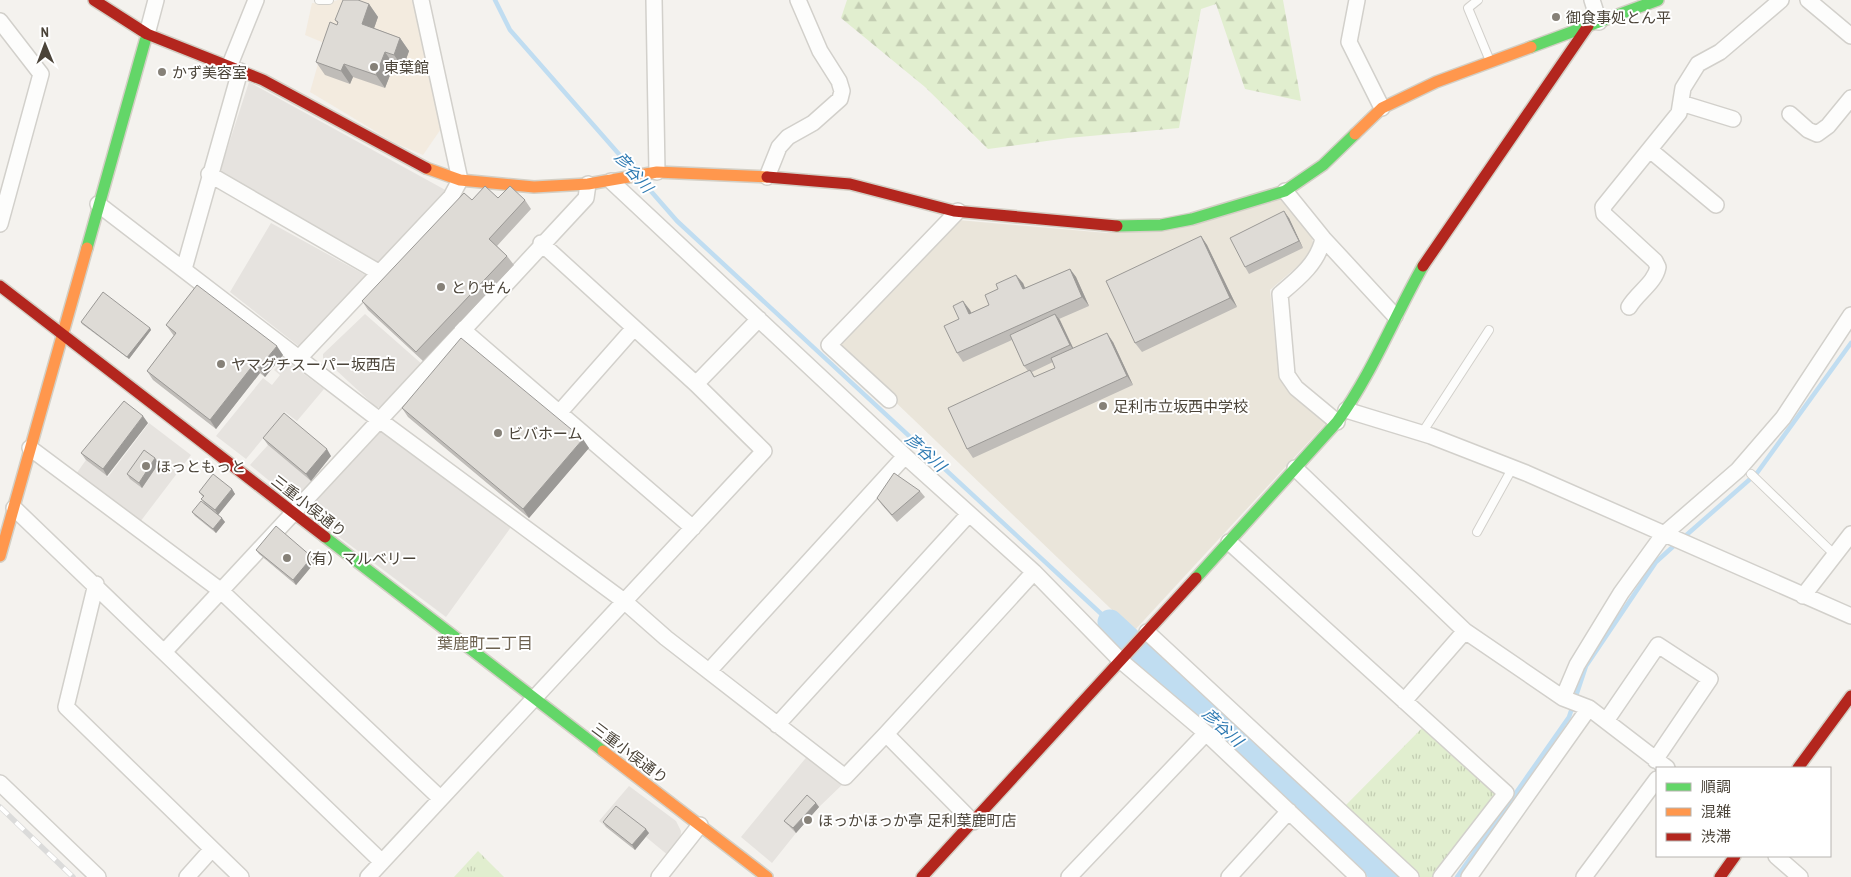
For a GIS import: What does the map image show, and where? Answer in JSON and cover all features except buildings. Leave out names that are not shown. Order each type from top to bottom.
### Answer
[{"type":"street","points":[[94,0],[108,11],[146,34],[263,80],[417,164],[460,180],[534,187],[588,184],[653,172],[767,177],[859,185],[922,204],[958,211],[1079,224],[1161,225],[1232,208],[1285,191],[1323,165],[1382,108],[1436,82],[1657,0]]},
{"type":"street","points":[[0,556],[156,0]]},
{"type":"street","points":[[184,269],[210,174],[235,69],[256,0]]},
{"type":"street","points":[[300,357],[451,197],[460,180],[421,0]]},
{"type":"street","points":[[653,172],[654,0]]},
{"type":"street","points":[[767,177],[779,147],[788,137],[813,123],[840,98],[842,91],[839,81],[815,42],[798,0]]},
{"type":"street","points":[[1357,0],[1349,42],[1382,108]]},
{"type":"street","points":[[930,874],[973,822],[1144,636],[1341,416],[1353,400],[1395,316],[1432,251],[1593,24],[1592,0]]},
{"type":"street","points":[[1629,307],[1636,295],[1656,276],[1658,267],[1655,261],[1604,214],[1603,207],[1679,113],[1683,88],[1698,64],[1720,52],[1780,0]]},
{"type":"street","points":[[1808,0],[1851,36]]},
{"type":"street","points":[[0,21],[41,74],[4,193],[0,224]]},
{"type":"street","points":[[1790,114],[1808,130],[1817,134],[1828,126],[1851,98]]},
{"type":"street","points":[[1681,103],[1733,119]]},
{"type":"street","points":[[1650,150],[1716,205]]},
{"type":"street","points":[[210,174],[380,273]]},
{"type":"street","points":[[617,180],[759,319],[905,456],[1034,572],[1358,877]]},
{"type":"street","points":[[164,652],[378,419],[586,198],[588,184]]},
{"type":"street","points":[[1285,191],[1323,238],[1395,316]]},
{"type":"street","points":[[98,204],[300,357],[378,419],[624,602],[845,777],[1034,572]]},
{"type":"street","points":[[889,400],[829,345],[958,211]]},
{"type":"street","points":[[1323,238],[1321,250],[1302,275],[1280,294],[1287,376],[1296,388],[1341,416],[1422,433],[1513,468],[1851,616]]},
{"type":"street","points":[[368,877],[764,451],[696,384],[542,243]]},
{"type":"street","name":"三重小俣通り","points":[[0,286],[767,877]]},
{"type":"street","points":[[1563,698],[1582,657],[1621,593],[1663,535],[1738,470],[1783,418],[1851,315]]},
{"type":"street","points":[[696,384],[759,319]]},
{"type":"street","points":[[560,413],[634,328]]},
{"type":"street","points":[[462,329],[693,528]]},
{"type":"street","points":[[30,448],[220,590],[440,798]]},
{"type":"street","points":[[709,671],[905,456]]},
{"type":"street","points":[[1295,468],[1465,631],[1563,698],[1589,708],[1661,767]]},
{"type":"street","points":[[14,508],[96,584],[382,862]]},
{"type":"street","points":[[777,725],[969,514]]},
{"type":"street","points":[[1803,596],[1851,534]]},
{"type":"street","points":[[1229,542],[1506,793],[1442,877]]},
{"type":"street","points":[[96,584],[66,707],[241,877]]},
{"type":"street","points":[[1404,701],[1465,631]]},
{"type":"street","points":[[1144,636],[1411,877]]},
{"type":"street","points":[[1606,721],[1658,645],[1710,679],[1663,767]]},
{"type":"street","points":[[1799,767],[1851,696]]},
{"type":"street","points":[[1469,877],[1589,708]]},
{"type":"street","points":[[1069,877],[1206,733]]},
{"type":"street","points":[[886,734],[973,822]]},
{"type":"street","points":[[1584,877],[1656,776]]},
{"type":"street","points":[[0,783],[98,877]]},
{"type":"street","points":[[1229,877],[1289,812]]},
{"type":"street","points":[[659,877],[700,826]]},
{"type":"street","points":[[187,877],[212,849]]},
{"type":"street","points":[[1720,877],[1734,857]]},
{"type":"street","points":[[1777,857],[1800,877]]},
{"type":"lane","points":[[319,0],[329,0]]},
{"type":"lane","points":[[1478,0],[1468,8],[1490,62]]},
{"type":"lane","points":[[1422,433],[1489,330]]},
{"type":"lane","points":[[1477,532],[1513,468]]},
{"type":"lane","points":[[1751,474],[1835,555]]},
{"type":"shaded area","name":"東葉館","points":[[338,0],[414,0],[445,123],[423,155],[395,143],[310,92],[324,43],[305,35],[312,3],[324,4]]},
{"type":"shaded area","points":[[249,82],[449,192],[378,265],[219,174]]},
{"type":"shaded area","name":"足利市立坂西中学校","points":[[1284,197],[1312,234],[1313,245],[1306,259],[1270,290],[1279,378],[1287,390],[1326,423],[1134,631],[837,346],[958,220],[1107,233]]},
{"type":"shaded area","points":[[271,223],[369,277],[301,348],[230,292]]},
{"type":"shaded area","points":[[365,314],[423,365],[384,407],[376,407],[323,358],[323,354]]},
{"type":"shaded area","points":[[284,359],[324,389],[297,421],[285,412],[246,459],[216,436],[263,378],[272,385],[280,375],[274,370]]},
{"type":"shaded area","points":[[149,423],[191,455],[140,522],[76,474],[86,460],[108,477]]},
{"type":"shaded area","points":[[382,430],[511,527],[446,617],[306,512]]},
{"type":"shaded area","points":[[268,445],[315,484],[303,497],[289,497],[250,465]]},
{"type":"shaded area","points":[[809,754],[844,783],[819,807],[810,800],[788,825],[796,833],[772,863],[741,837]]},
{"type":"shaded area","points":[[629,786],[676,821],[681,831],[680,842],[669,856],[646,837],[606,827],[599,821]]},
{"type":"green space","points":[[847,0],[1283,0],[1301,101],[1245,89],[1216,4],[1201,9],[1179,128],[1068,138],[988,149],[925,87],[841,18]]},
{"type":"green space","points":[[1424,726],[1501,794],[1436,877],[1418,877],[1344,807]]},
{"type":"green space","points":[[478,851],[504,877],[454,877]]},
{"type":"waterway","name":"彦谷川","points":[[495,0],[510,30],[632,169]]},
{"type":"waterway","name":"彦谷川","points":[[642,181],[677,221],[1110,622]]},
{"type":"waterway","points":[[1683,538],[1757,473],[1851,343]]},
{"type":"waterway","points":[[1457,877],[1569,717],[1586,666],[1656,562],[1677,543]]},
{"type":"waterway","name":"彦谷川","points":[[1110,622],[1386,877]]},
{"type":"railway","points":[[0,807],[73,877]]},
{"type":"traffic: fast","points":[[1531,47],[1658,0]]},
{"type":"traffic: fast","points":[[87,248],[147,34]]},
{"type":"traffic: fast","points":[[1117,226],[1161,225],[1192,219],[1285,191],[1323,165],[1355,134]]},
{"type":"traffic: fast","points":[[1196,578],[1337,422],[1361,385],[1423,266]]},
{"type":"traffic: fast","points":[[325,537],[603,751]]},
{"type":"traffic: slow","points":[[1355,134],[1382,108],[1436,82],[1531,47]]},
{"type":"traffic: slow","points":[[426,168],[460,180],[534,187],[588,184],[657,172],[767,177]]},
{"type":"traffic: slow","points":[[0,556],[87,248]]},
{"type":"traffic: slow","points":[[603,751],[767,877]]},
{"type":"traffic: jam","points":[[94,0],[147,34],[263,80],[426,168]]},
{"type":"traffic: jam","points":[[1423,266],[1588,26]]},
{"type":"traffic: jam","points":[[767,177],[850,184],[954,211],[1117,226]]},
{"type":"traffic: jam","points":[[0,286],[325,537]]},
{"type":"traffic: jam","points":[[922,877],[1196,578]]},
{"type":"traffic: jam","points":[[1799,767],[1851,696]]},
{"type":"traffic: jam","points":[[1720,877],[1734,857]]},
{"type":"place","name":"御食事処とん平","points":[[1556,17]]},
{"type":"place","name":"東葉館","points":[[374,67]]},
{"type":"place","name":"かず美容室","points":[[162,72]]},
{"type":"place","name":"とりせん","points":[[441,287]]},
{"type":"place","name":"ヤマグチスーパー坂西店","points":[[221,364]]},
{"type":"place","name":"足利市立坂西中学校","points":[[1103,406]]},
{"type":"place","name":"ビバホーム","points":[[498,433]]},
{"type":"place","name":"ほっともっと","points":[[146,466]]},
{"type":"place","name":"（有）マルベリー","points":[[287,558]]},
{"type":"place","name":"ほっかほっか亭 足利葉鹿町店","points":[[808,820]]},
{"type":"district","name":"葉鹿町二丁目","points":[[485,643]]}]
